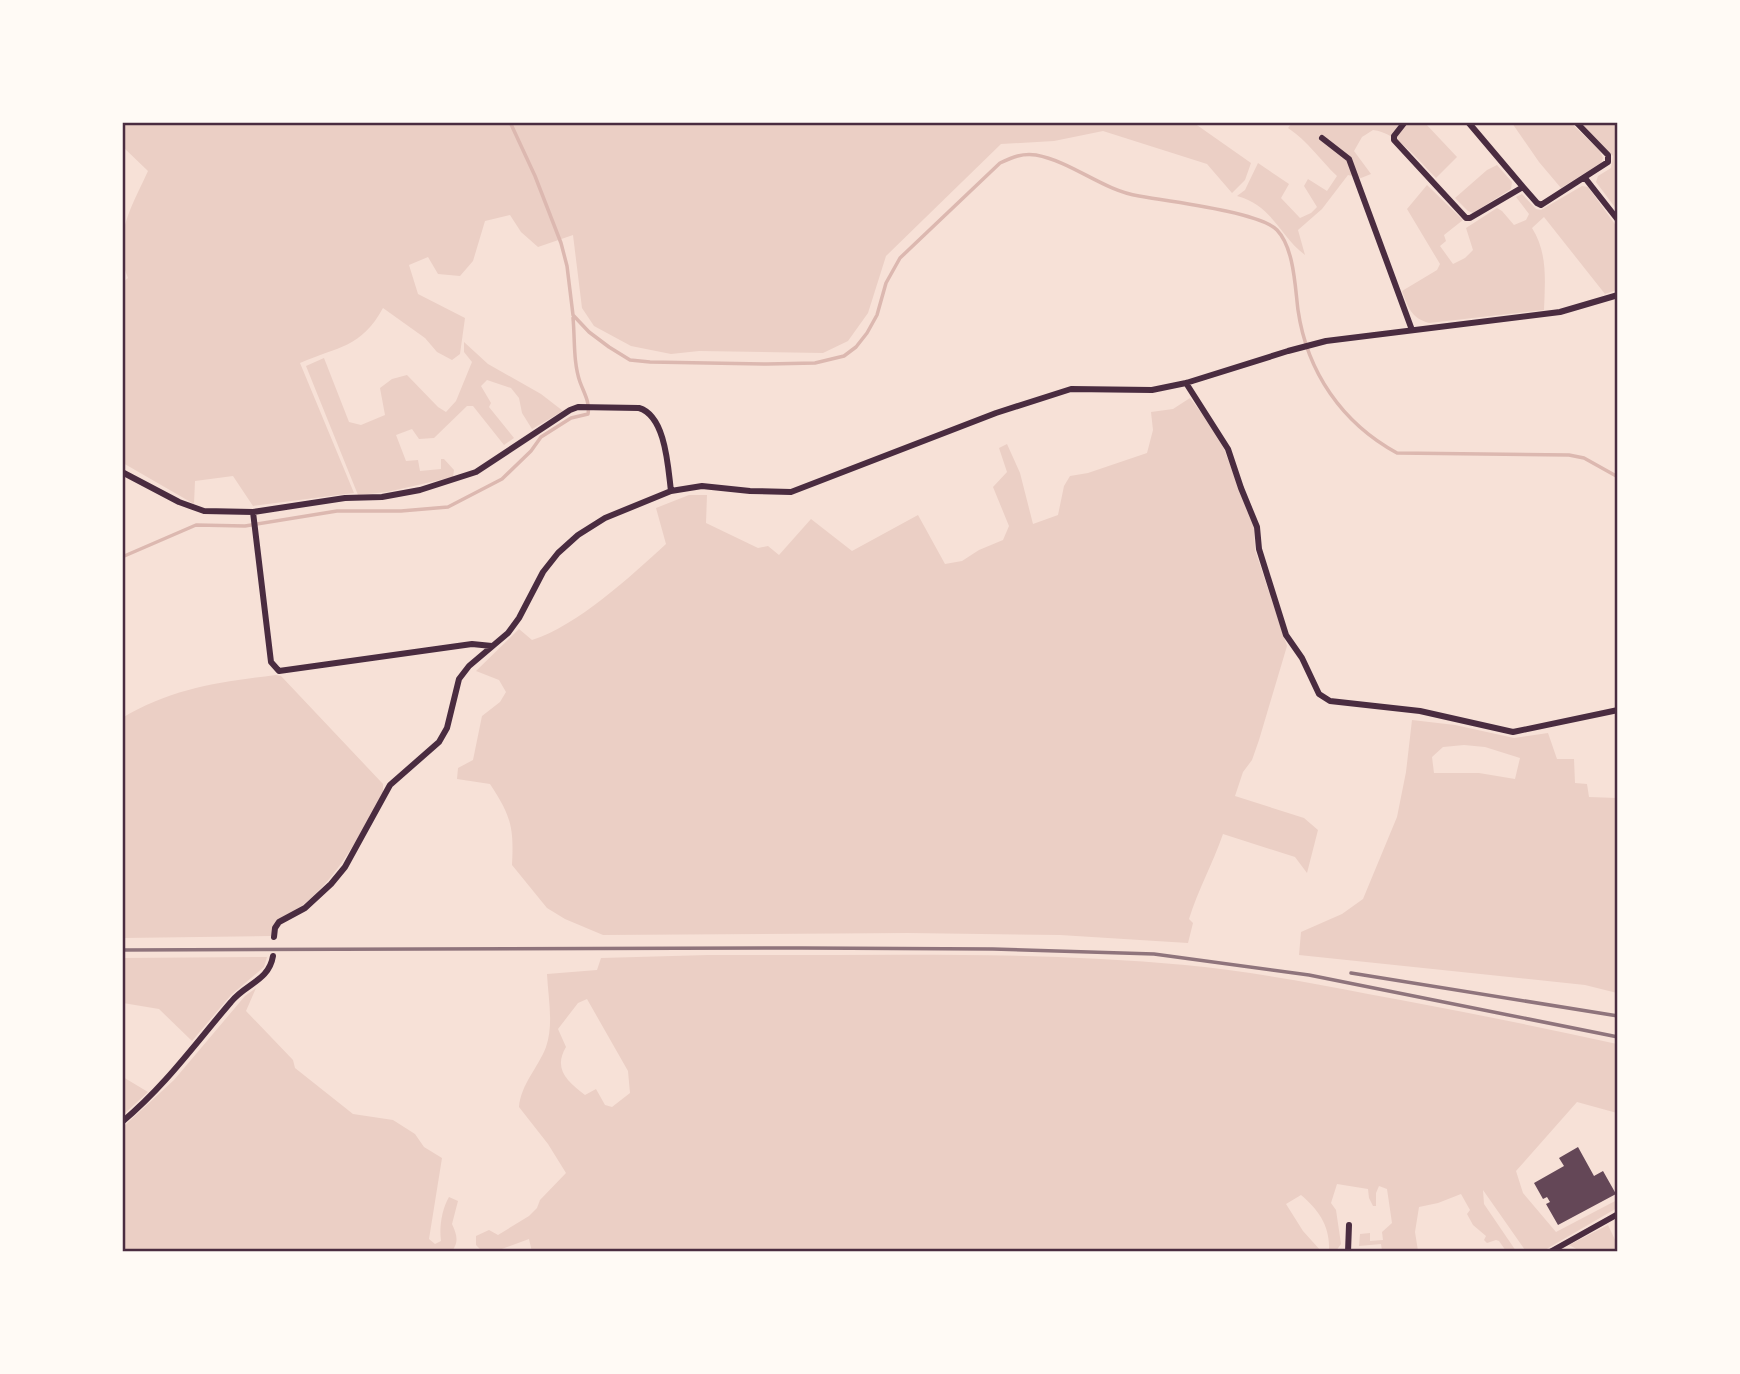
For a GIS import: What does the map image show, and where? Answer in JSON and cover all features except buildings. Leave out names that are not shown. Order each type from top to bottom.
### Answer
[{"type":"street","points":[[1405,122],[1394,140],[1466,218],[1523,187]]},
{"type":"street","points":[[1468,122],[1536,203],[1541,205],[1608,162],[1608,155],[1576,122]]},
{"type":"street","points":[[1322,138],[1349,159],[1412,330]]},
{"type":"street","points":[[1585,177],[1618,220]]},
{"type":"street","points":[[274,937],[279,922],[305,908],[345,867],[390,785],[439,742],[447,728],[459,680],[469,666],[508,633],[543,572],[558,553],[578,535],[605,518],[671,491],[714,485],[750,491],[791,492],[996,413],[1071,389],[1152,390],[1185,383],[1320,343],[1560,312],[1618,295]]},
{"type":"street","points":[[1185,383],[1228,449],[1257,527],[1259,549],[1283,627],[1315,687],[1324,698],[1330,701],[1420,711],[1513,732],[1618,710]]},
{"type":"street","points":[[122,472],[196,509],[253,512],[345,498],[382,497],[454,481],[476,472],[558,417],[578,407],[639,408],[648,411],[655,421],[666,451],[671,491]]},
{"type":"street","points":[[253,512],[271,662],[279,671],[472,644],[492,646]]},
{"type":"street","points":[[122,1122],[175,1072],[233,999],[262,978],[271,966],[273,956]]},
{"type":"street","points":[[1550,1251],[1618,1214]]},
{"type":"street","points":[[1348,1251],[1349,1225]]},
{"type":"shaded area","points":[[123,123],[1194,123],[1251,163],[1245,180],[1232,193],[1207,164],[1103,131],[1054,141],[1001,144],[886,256],[868,313],[848,341],[823,353],[699,351],[671,354],[631,346],[594,326],[582,308],[573,235],[538,247],[521,232],[510,215],[485,221],[473,261],[460,276],[438,274],[428,257],[409,265],[418,294],[465,318],[460,354],[452,360],[437,352],[425,338],[383,308],[366,331],[348,344],[300,363],[354,493],[253,506],[233,476],[195,481],[194,504],[123,463],[122,283],[128,278],[123,264],[123,236],[130,210],[148,171],[123,147]]},
{"type":"shaded area","points":[[1292,123],[1425,123],[1457,157],[1436,178],[1407,148],[1391,136],[1373,130],[1362,137],[1354,151],[1371,174],[1361,178],[1348,175],[1322,209],[1298,230],[1305,255],[1259,207],[1237,196],[1245,190],[1258,163],[1289,184],[1281,198],[1300,218],[1317,207],[1304,186],[1308,179],[1327,191],[1337,176],[1288,128]]},
{"type":"shaded area","points":[[1512,123],[1571,123],[1600,151],[1603,158],[1601,163],[1561,188]]},
{"type":"shaded area","points":[[1581,123],[1617,123],[1617,210],[1596,182],[1598,176],[1611,168],[1613,156]]},
{"type":"shaded area","points":[[1497,165],[1512,182],[1511,189],[1473,213],[1468,211],[1455,198],[1487,170]]},
{"type":"shaded area","points":[[1427,185],[1463,220],[1444,235],[1446,241],[1440,246],[1453,264],[1473,250],[1466,228],[1497,208],[1514,225],[1526,220],[1529,214],[1516,197],[1522,194],[1536,209],[1541,210],[1582,186],[1588,187],[1617,227],[1617,290],[1605,294],[1544,217],[1532,228],[1543,258],[1544,310],[1429,323],[1423,321],[1411,311],[1402,291],[1437,270],[1440,264],[1407,209]]},
{"type":"shaded area","points":[[464,342],[488,364],[541,394],[563,411],[532,429],[522,413],[519,398],[511,388],[487,380],[481,386],[491,403],[489,407],[514,438],[504,445],[473,406],[467,406],[434,438],[419,439],[412,429],[396,435],[406,461],[418,460],[420,471],[441,469],[441,459],[444,459],[454,470],[453,477],[387,492],[358,495],[306,366],[324,358],[349,422],[361,425],[385,415],[380,388],[392,379],[407,375],[446,412],[456,401],[472,362],[464,352]]},
{"type":"shaded area","points":[[1190,398],[1213,428],[1224,449],[1254,528],[1255,550],[1287,646],[1259,740],[1252,760],[1243,772],[1235,796],[1304,818],[1318,830],[1307,873],[1295,857],[1223,834],[1189,919],[1193,923],[1188,943],[1060,935],[603,935],[547,908],[512,865],[510,822],[490,784],[457,779],[458,768],[473,760],[482,716],[500,702],[506,692],[499,680],[476,671],[519,629],[532,640],[567,624],[603,599],[652,557],[666,544],[656,508],[689,495],[707,495],[706,523],[758,548],[768,546],[779,555],[811,519],[852,551],[918,515],[945,564],[962,561],[1003,540],[1009,526],[993,487],[1007,472],[999,448],[1007,444],[1020,473],[1033,524],[1058,515],[1064,486],[1070,476],[1088,473],[1147,453],[1153,430],[1151,412],[1173,409]]},
{"type":"shaded area","points":[[281,676],[383,784],[383,793],[358,838],[317,893],[276,921],[271,936],[123,938],[122,718],[178,693]]},
{"type":"shaded area","points":[[1412,720],[1455,725],[1514,738],[1548,733],[1557,759],[1574,759],[1575,783],[1587,784],[1589,797],[1617,798],[1617,993],[1585,985],[1299,955],[1301,932],[1342,914],[1363,899],[1397,817]],"holes":[[[1443,747],[1485,747],[1520,758],[1515,779],[1479,773],[1434,773],[1432,757]]]},
{"type":"shaded area","points":[[947,955],[1126,960],[1185,965],[1323,985],[1617,1044],[1617,1113],[1577,1102],[1516,1171],[1523,1193],[1556,1232],[1617,1200],[1617,1208],[1543,1251],[1525,1250],[1483,1190],[1484,1204],[1516,1251],[1506,1251],[1499,1241],[1487,1243],[1484,1240],[1486,1236],[1473,1225],[1467,1214],[1470,1210],[1461,1194],[1419,1207],[1415,1232],[1418,1251],[1382,1251],[1381,1244],[1359,1246],[1360,1234],[1370,1233],[1370,1241],[1383,1240],[1382,1232],[1392,1223],[1387,1189],[1379,1186],[1376,1206],[1373,1206],[1368,1189],[1337,1184],[1331,1203],[1336,1210],[1341,1244],[1336,1251],[1329,1249],[1322,1219],[1301,1195],[1286,1204],[1303,1231],[1321,1251],[532,1252],[529,1239],[496,1251],[482,1251],[476,1245],[476,1236],[489,1230],[498,1235],[529,1216],[566,1173],[548,1144],[519,1107],[520,1099],[543,1055],[548,1038],[550,1020],[547,974],[597,970],[601,958]],"holes":[[[587,999],[628,1071],[630,1093],[612,1107],[605,1105],[596,1089],[585,1095],[564,1074],[561,1062],[566,1047],[558,1029],[578,1003]]]},
{"type":"shaded area","points":[[267,957],[264,967],[231,995],[192,1041],[159,1009],[123,1003],[123,958]]},
{"type":"shaded area","points":[[256,988],[246,1011],[293,1060],[295,1068],[353,1114],[393,1120],[415,1134],[424,1147],[442,1158],[429,1239],[435,1244],[441,1241],[442,1218],[449,1197],[458,1201],[452,1224],[456,1241],[452,1251],[123,1251],[123,1127],[174,1080],[245,996]]},
{"type":"shaded area","points":[[123,1077],[148,1092],[123,1115]]},
{"type":"shaded area","points":[[1608,1225],[1617,1244],[1617,1251],[1580,1251],[1569,1245]]},
{"type":"waterway","points":[[510,122],[561,243],[567,266],[573,315],[589,332],[630,360],[767,364],[815,363],[844,356],[856,347],[867,333],[877,315],[886,283],[900,258],[1000,163],[1018,156],[1036,155],[1125,193],[1233,213],[1252,218],[1277,230],[1290,257],[1303,333],[1319,375],[1344,411],[1377,441],[1397,453],[1569,455],[1584,458],[1618,477]]},
{"type":"waterway","points":[[122,557],[196,525],[245,526],[337,511],[401,511],[448,507],[502,479],[531,451],[541,437],[571,418],[588,414],[576,366],[573,318]]},
{"type":"railway","points":[[122,950],[802,948],[993,949],[1154,954],[1309,975],[1618,1037]]},
{"type":"railway","points":[[1351,973],[1618,1016]]}]
